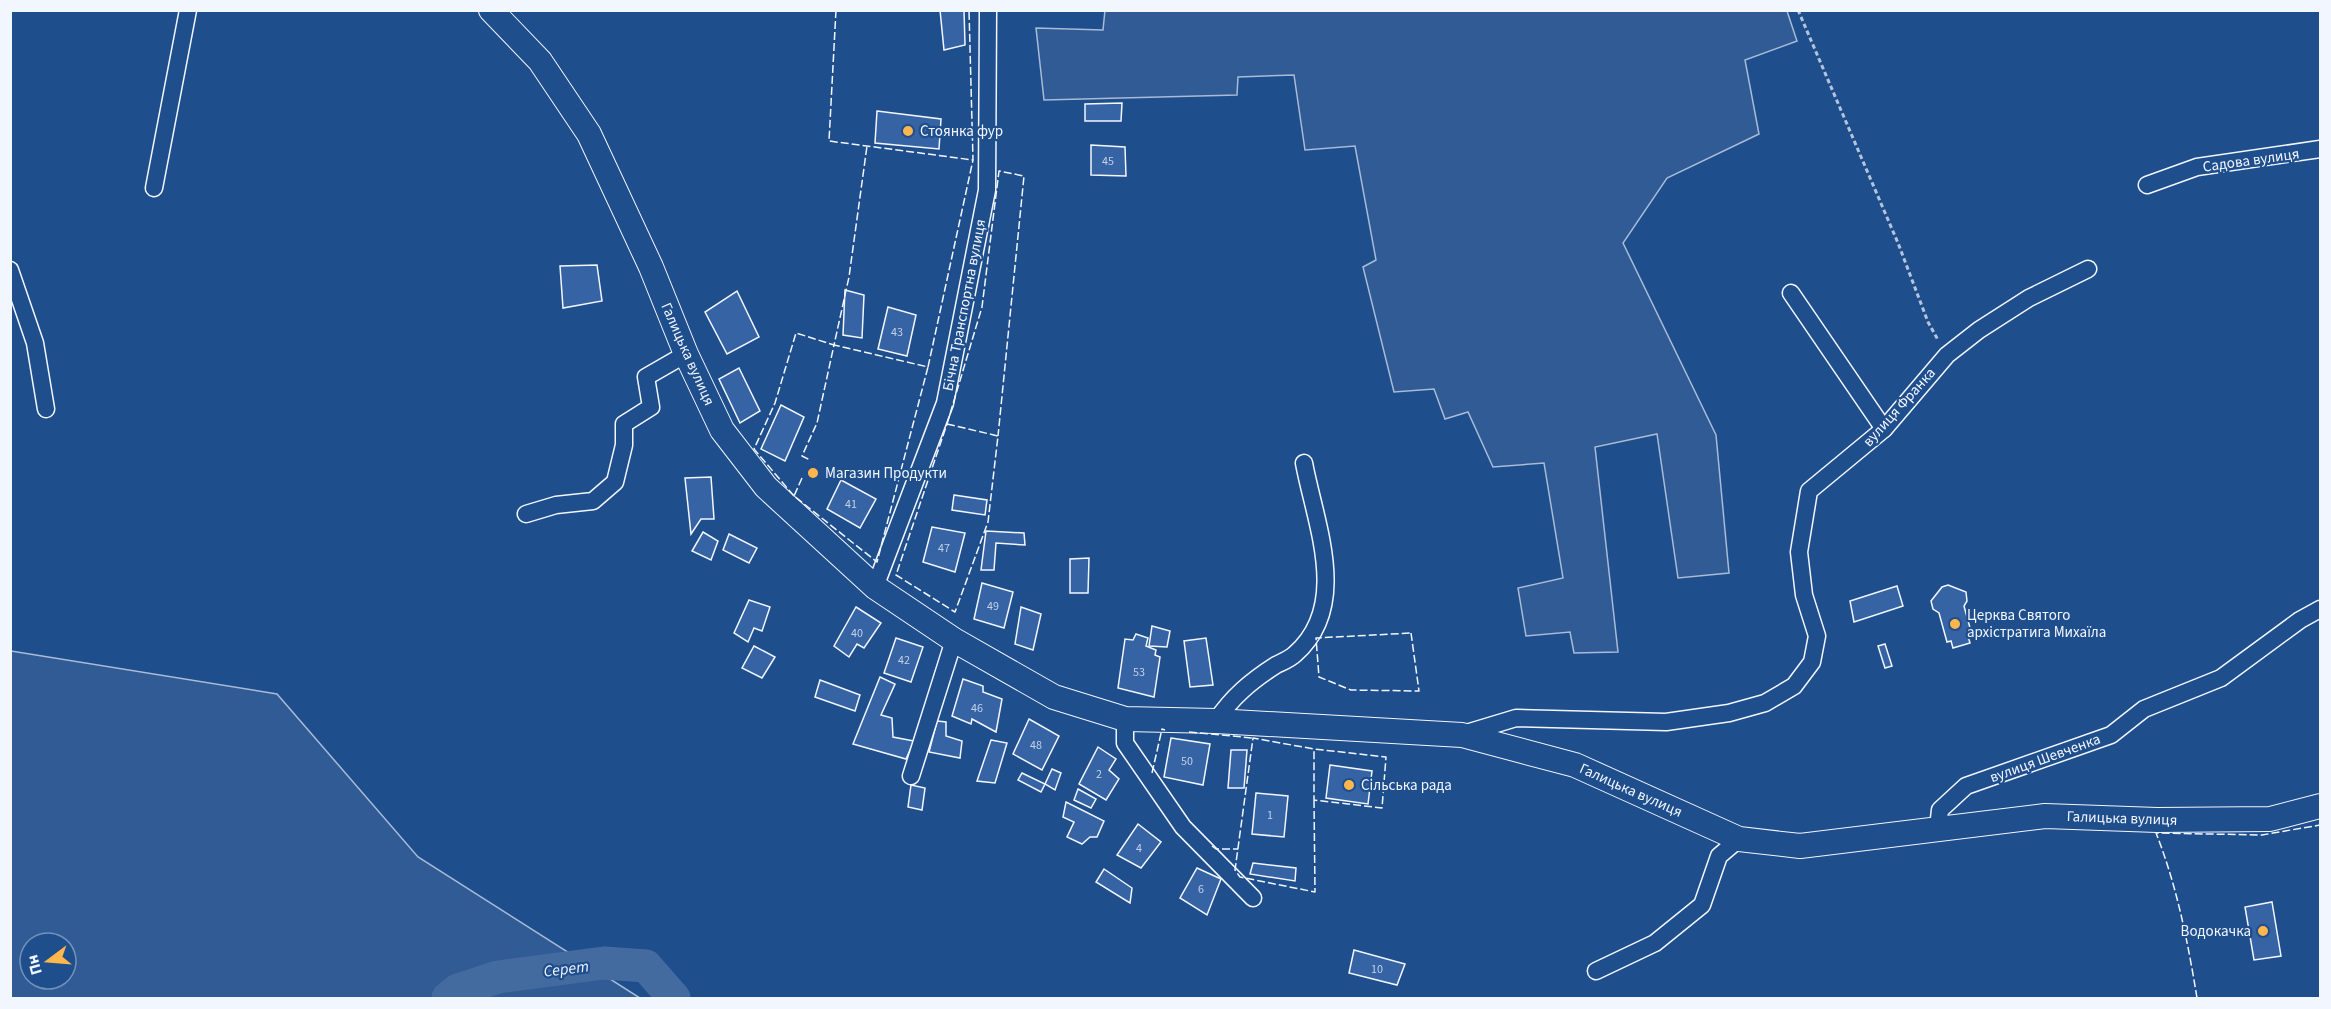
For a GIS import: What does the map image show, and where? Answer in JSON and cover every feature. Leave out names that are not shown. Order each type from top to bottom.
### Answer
[{"type":"main road","name":"Галицька вулиця","points":[[491,10],[540,61],[589,134],[651,267],[686,354],[723,430],[766,487],[875,587],[954,640],[1054,697],[1125,719],[1216,721],[1462,735],[1575,765],[1739,839],[1800,846],[2045,816],[2157,820],[2270,819],[2320,806]]},
{"type":"street","points":[[154,188],[188,10]]},
{"type":"street","name":"Бічна Транспортна вулиця","points":[[875,587],[945,403],[985,201],[988,10]]},
{"type":"street","name":"Садова вулиця","points":[[2147,185],[2197,166],[2320,149]]},
{"type":"street","name":"вулиця Франка","points":[[1462,735],[1516,718],[1666,722],[1729,713],[1765,703],[1794,686],[1812,662],[1817,636],[1804,595],[1800,552],[1809,491],[1884,429],[1947,355],[1979,330],[2029,298],[2088,269]]},
{"type":"street","points":[[10,270],[35,343],[46,409]]},
{"type":"street","points":[[1791,293],[1884,429]]},
{"type":"street","points":[[526,514],[556,505],[593,501],[615,482],[624,445],[624,424],[651,407],[646,378],[686,354]]},
{"type":"street","points":[[1216,721],[1231,699],[1294,655],[1310,638],[1320,616],[1326,570],[1304,463]]},
{"type":"street","name":"вулиця Шевченка","points":[[1938,828],[1940,810],[1966,786],[2111,735],[2144,709],[2221,678],[2300,620],[2320,609]]},
{"type":"street","points":[[911,776],[954,640]]},
{"type":"street","points":[[1125,719],[1125,743],[1183,827],[1252,898]]},
{"type":"street","points":[[1596,971],[1655,943],[1702,905],[1719,856],[1739,839]]},
{"type":"path","points":[[1798,10],[1898,243],[1928,322],[1947,355]]},
{"type":"shaded area","points":[[1105,10],[1787,11],[1797,41],[1745,60],[1759,134],[1667,178],[1623,243],[1716,435],[1729,573],[1678,578],[1657,434],[1595,447],[1618,652],[1574,653],[1570,632],[1526,636],[1518,588],[1563,578],[1544,463],[1493,467],[1468,412],[1445,419],[1434,389],[1394,392],[1363,267],[1376,260],[1355,146],[1305,150],[1294,75],[1238,77],[1237,95],[1044,100],[1036,28],[1103,30]]},
{"type":"shaded area","points":[[11,651],[277,694],[418,857],[640,998],[11,998]]},
{"type":"building","points":[[940,10],[964,10],[965,45],[944,50]]},
{"type":"building","points":[[1122,103],[1121,121],[1085,121],[1085,104]]},
{"type":"building","name":"Стоянка фур","points":[[877,111],[941,119],[939,149],[875,143]]},
{"type":"building","points":[[1091,145],[1125,147],[1126,176],[1091,175]]},
{"type":"building","points":[[597,265],[602,301],[563,308],[560,266]]},
{"type":"building","points":[[845,290],[864,295],[862,338],[843,335]]},
{"type":"building","points":[[737,291],[759,337],[727,354],[705,312]]},
{"type":"building","points":[[888,307],[916,315],[907,356],[878,349]]},
{"type":"building","points":[[739,368],[760,411],[740,423],[719,379]]},
{"type":"building","points":[[781,405],[804,417],[785,461],[761,449]]},
{"type":"building","points":[[711,477],[714,519],[701,519],[691,534],[685,478]]},
{"type":"building","points":[[841,480],[876,499],[860,528],[827,509]]},
{"type":"building","points":[[954,495],[987,500],[985,515],[952,510]]},
{"type":"building","points":[[932,527],[965,533],[955,572],[923,562]]},
{"type":"building","points":[[986,531],[1024,533],[1025,545],[996,543],[994,570],[981,570]]},
{"type":"building","points":[[703,532],[718,541],[711,560],[692,551]]},
{"type":"building","points":[[729,534],[757,548],[749,563],[723,550]]},
{"type":"building","points":[[1089,558],[1088,593],[1070,593],[1070,559]]},
{"type":"building","points":[[982,583],[1013,592],[1004,628],[974,619]]},
{"type":"building","name":"Церква Святого архістратига Михаїла","points":[[1948,585],[1966,592],[1967,601],[1964,606],[1972,635],[1968,636],[1970,643],[1953,648],[1951,641],[1947,642],[1939,613],[1933,609],[1931,601],[1942,587]]},
{"type":"building","points":[[1897,586],[1903,606],[1854,622],[1850,601]]},
{"type":"building","points":[[749,600],[770,607],[762,631],[754,628],[748,642],[734,633]]},
{"type":"building","points":[[856,607],[881,623],[864,648],[857,644],[849,657],[834,646]]},
{"type":"building","points":[[1021,607],[1041,614],[1033,650],[1015,644]]},
{"type":"building","points":[[1152,626],[1170,631],[1167,647],[1149,646]]},
{"type":"building","points":[[1136,634],[1148,638],[1146,646],[1156,650],[1155,655],[1160,657],[1154,697],[1118,688],[1125,639],[1133,640]]},
{"type":"building","points":[[896,638],[923,647],[911,682],[884,673]]},
{"type":"building","points":[[1206,638],[1213,685],[1190,687],[1184,641]]},
{"type":"building","points":[[1885,644],[1892,666],[1885,668],[1878,646]]},
{"type":"building","points":[[754,646],[775,657],[762,678],[742,668]]},
{"type":"building","points":[[880,677],[895,684],[881,715],[892,718],[893,737],[914,741],[906,759],[853,744]]},
{"type":"building","points":[[963,679],[983,686],[983,692],[1002,699],[996,732],[972,719],[971,724],[952,716]]},
{"type":"building","points":[[820,680],[860,695],[855,711],[815,697]]},
{"type":"building","points":[[1029,719],[1059,736],[1042,770],[1013,754]]},
{"type":"building","points":[[937,721],[946,722],[946,736],[962,741],[960,758],[929,752]]},
{"type":"building","points":[[1171,738],[1210,744],[1203,785],[1164,777]]},
{"type":"building","points":[[991,740],[1007,743],[995,783],[977,781]]},
{"type":"building","points":[[1098,747],[1116,759],[1109,770],[1119,779],[1106,800],[1079,784]]},
{"type":"building","points":[[1231,750],[1247,750],[1244,788],[1228,788]]},
{"type":"building","name":"Сільська рада","points":[[1330,765],[1372,771],[1368,804],[1326,798]]},
{"type":"building","points":[[1052,769],[1061,773],[1055,790],[1045,784]]},
{"type":"building","points":[[1022,773],[1045,784],[1041,792],[1018,780]]},
{"type":"building","points":[[911,785],[925,788],[922,810],[908,807]]},
{"type":"building","points":[[1078,789],[1096,799],[1091,808],[1074,800]]},
{"type":"building","points":[[1256,793],[1288,796],[1284,837],[1252,834]]},
{"type":"building","points":[[1066,802],[1104,821],[1097,837],[1090,837],[1082,844],[1067,837],[1074,822],[1063,817]]},
{"type":"building","points":[[1138,824],[1161,842],[1141,868],[1117,855]]},
{"type":"building","points":[[1253,863],[1296,868],[1295,881],[1250,874]]},
{"type":"building","points":[[1197,868],[1221,879],[1207,915],[1180,898]]},
{"type":"building","points":[[1104,869],[1132,888],[1130,903],[1096,882]]},
{"type":"building","name":"Водокачка","points":[[2272,902],[2281,956],[2254,960],[2245,907]]},
{"type":"building","points":[[1354,950],[1405,964],[1397,985],[1349,973]]},
{"type":"waterway","name":"Серет","points":[[448,998],[458,990],[498,977],[604,963],[646,966],[674,998]]},
{"type":"fence","points":[[836,10],[829,141],[973,160]]},
{"type":"fence","points":[[928,367],[973,160],[969,10]]},
{"type":"fence","points":[[794,496],[754,449],[775,403],[796,333],[834,345],[849,277],[867,146]]},
{"type":"fence","points":[[947,424],[982,307],[999,171],[1024,176],[998,436]]},
{"type":"fence","points":[[802,478],[794,496],[877,562],[928,367],[834,345],[817,423],[802,456],[810,460]]},
{"type":"fence","points":[[947,424],[998,436],[988,522],[955,612],[896,575],[947,424]]},
{"type":"fence","points":[[1411,633],[1419,691],[1351,690],[1319,677],[1316,638],[1411,633]]},
{"type":"fence","points":[[1152,773],[1162,729],[1165,730]]},
{"type":"fence","points":[[1189,732],[1253,738]]},
{"type":"fence","points":[[1314,749],[1314,800],[1382,808],[1386,757],[1314,749],[1253,738],[1235,870],[1240,877],[1315,892],[1314,800]]},
{"type":"fence","points":[[2197,998],[2181,915],[2156,833],[2262,835],[2320,825]]},
{"type":"fence","points":[[1212,846],[1216,849],[1238,849]]},
{"type":"place","name":"Стоянка фур","points":[[908,131]]},
{"type":"place","name":"Магазин Продукти","points":[[813,473]]},
{"type":"place","name":"Церква Святого архістратига Михаїла","points":[[1955,624]]},
{"type":"place","name":"Сільська рада","points":[[1349,785]]},
{"type":"place","name":"Водокачка","points":[[2263,931]]}]
